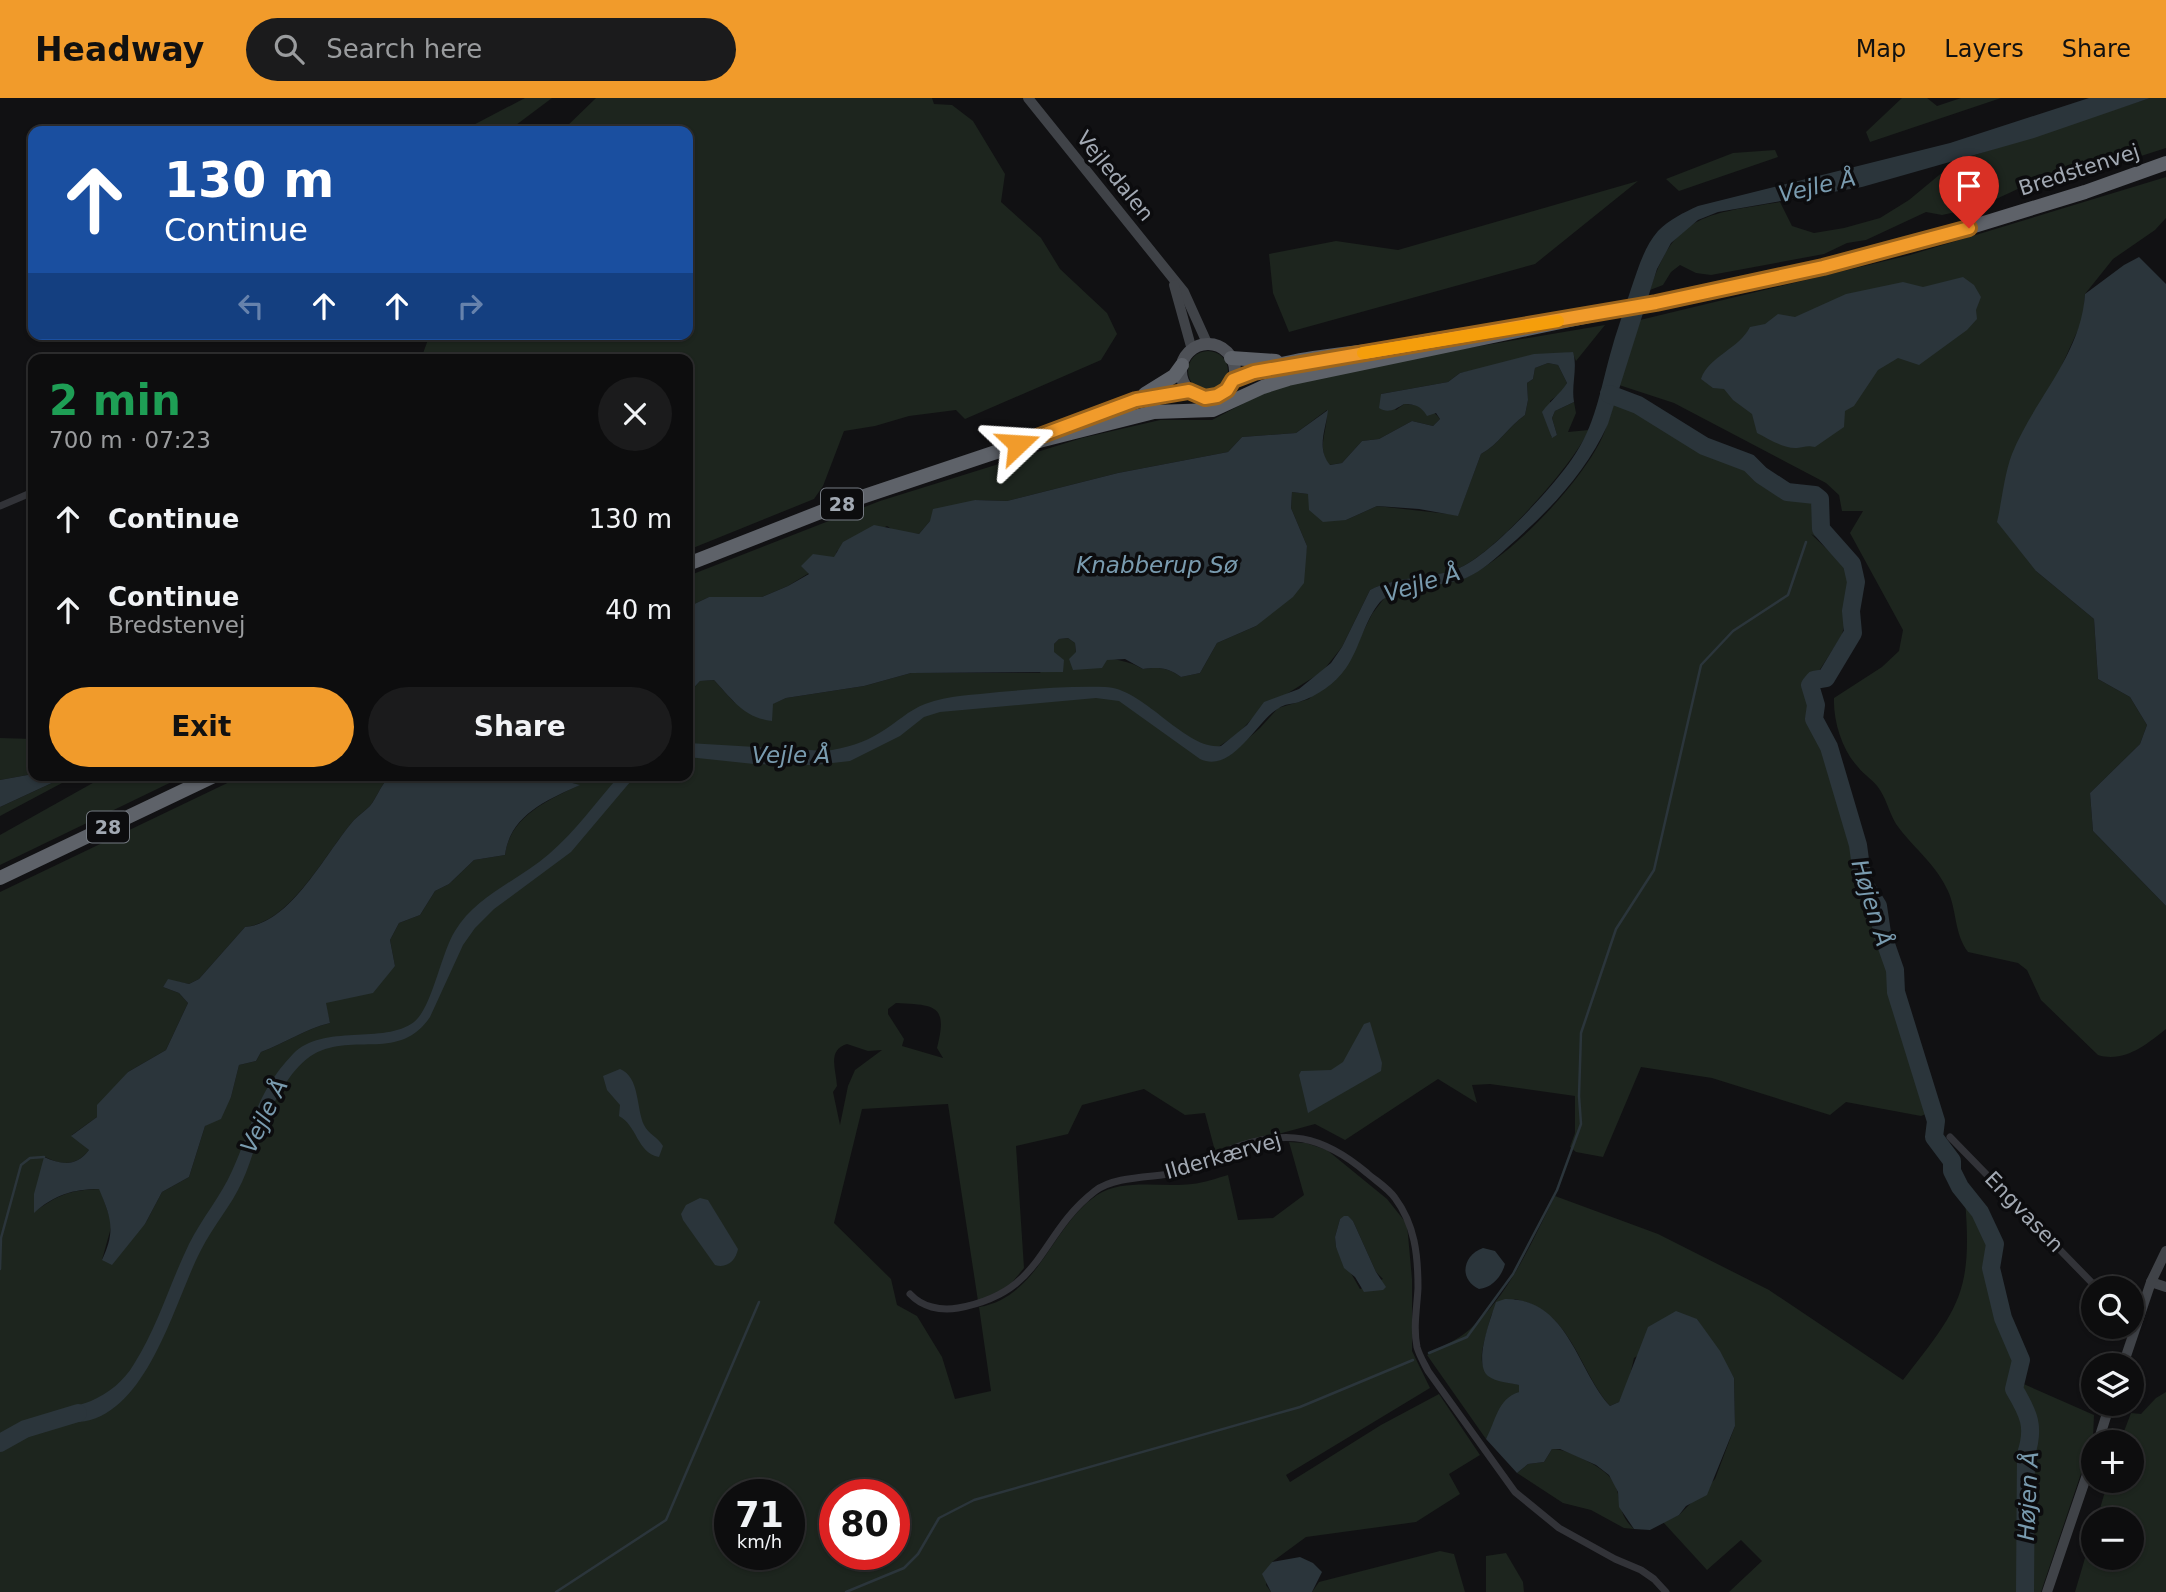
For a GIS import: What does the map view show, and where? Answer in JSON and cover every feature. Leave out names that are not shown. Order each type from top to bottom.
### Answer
[{"type":"highway","name":"Bredstenvej","points":[[1233,380],[1254,372],[1298,362],[1597,314],[1823,267],[1922,242],[2085,192],[2166,163]]},
{"type":"highway","name":"Bredstenvej","points":[[999,451],[1154,412],[1213,410],[1263,387],[1288,379],[1597,314]]},
{"type":"highway","name":"Bredstenvej","points":[[1231,358],[1298,362]]},
{"type":"highway","name":"Bredstenvej","points":[[1136,400],[1174,376],[1182,365]]},
{"type":"highway","name":"Bredstenvej","points":[[693,562],[841,504],[999,451],[1136,400],[1189,391]]},
{"type":"highway","name":"28","points":[[0,878],[203,781]]},
{"type":"main road","points":[[1192,350],[1208,345]]},
{"type":"main road","name":"28","points":[[1208,345],[1224,350],[1231,358]]},
{"type":"main road","name":"28","points":[[1182,365],[1192,350]]},
{"type":"main road","points":[[1231,358],[1233,380]]},
{"type":"main road","points":[[1182,365],[1182,376],[1189,391]]},
{"type":"main road","name":"28","points":[[1189,391],[1205,398],[1217,396],[1227,390],[1233,380]]},
{"type":"street","name":"Vejledalen","points":[[1028,98],[1184,292],[1208,345]]},
{"type":"street","name":"Vejledalen","points":[[1172,279],[1192,350]]},
{"type":"street","points":[[0,506],[28,494]]},
{"type":"street","name":"Ilderkærvej","points":[[910,1294],[918,1303],[935,1308],[954,1309],[980,1303],[1007,1292],[1023,1279],[1076,1209],[1097,1189],[1118,1182],[1192,1169],[1230,1149],[1276,1136],[1325,1143],[1354,1162],[1393,1195],[1411,1223],[1418,1289],[1414,1326],[1417,1350],[1428,1371],[1515,1493],[1559,1528],[1641,1570],[1666,1592]]},
{"type":"street","name":"Engvasen","points":[[1950,1137],[2085,1276]]},
{"type":"street","points":[[2144,1298],[2166,1251]]},
{"type":"street","points":[[2151,1282],[2166,1287]]},
{"type":"street","points":[[2048,1592],[2081,1493]]},
{"type":"shaded area","points":[[525,98],[552,98],[515,126],[472,126]]},
{"type":"shaded area","points":[[596,98],[932,98],[934,104],[952,105],[973,121],[1005,174],[1001,202],[1041,238],[1060,269],[1107,313],[1117,334],[1101,360],[965,419],[956,410],[909,416],[844,431],[823,486],[814,499],[693,548],[693,354],[423,354],[428,340],[693,340],[693,126],[567,126]]},
{"type":"shaded area","points":[[1902,98],[1927,98],[1937,106],[1961,98],[2001,98],[1870,142],[1866,132]]},
{"type":"shaded area","points":[[2150,98],[2166,98],[2166,148],[2060,182],[2037,188],[2022,187],[1979,207],[1942,215],[1926,212],[1866,240],[1847,243],[1824,254],[1711,275],[1696,273],[1680,265],[1671,272],[1663,285],[1650,290],[1670,245],[1683,231],[1714,215],[1780,202],[1792,226],[1814,233],[1844,228],[1880,218],[1909,200],[1956,161]]},
{"type":"shaded area","points":[[1775,150],[1778,157],[1679,191],[1666,179],[1733,153]]},
{"type":"shaded area","points":[[2166,177],[2166,218],[2155,230],[2113,259],[2085,294],[2083,319],[2062,365],[2036,571],[2094,619],[2098,679],[2130,697],[2147,725],[2140,744],[2090,793],[2093,831],[2166,906],[2166,1029],[2126,1055],[2108,1057],[2098,1055],[2041,1000],[2027,970],[2018,963],[1968,952],[1960,937],[1951,899],[1943,882],[1899,828],[1880,790],[1852,760],[1843,743],[1837,725],[1834,698],[1882,667],[1899,651],[1903,630],[1850,533],[1863,511],[1842,511],[1839,495],[1826,483],[1674,403],[1619,385],[1640,320],[1910,255]]},
{"type":"shaded area","points":[[1638,181],[1535,264],[1289,332],[1273,293],[1269,254],[1336,241],[1398,250]]},
{"type":"shaded area","points":[[1605,325],[1576,361],[1572,352],[1460,373],[1448,382],[1381,394],[1396,410],[1404,404],[1424,407],[1440,419],[1433,426],[1412,421],[1379,439],[1362,441],[1342,463],[1329,465],[1323,452],[1327,410],[1296,433],[1242,437],[1228,452],[1118,473],[1007,501],[975,500],[930,521],[919,534],[894,531],[887,526],[837,551],[835,557],[788,586],[762,597],[709,597],[693,605],[693,574],[880,501],[1082,438],[1160,420],[1212,420],[1267,391],[1433,354]]},
{"type":"shaded area","points":[[1208,351],[1216,352],[1222,357],[1227,363],[1227,379],[1222,385],[1216,390],[1208,391],[1200,390],[1194,385],[1189,379],[1188,371],[1189,363],[1194,357],[1200,352]]},
{"type":"shaded area","points":[[1548,363],[1558,365],[1567,383],[1562,392],[1550,401],[1551,437],[1557,435],[1552,418],[1555,411],[1574,402],[1576,413],[1568,432],[1589,430],[1550,486],[1492,545],[1459,568],[1437,575],[1392,582],[1370,590],[1342,647],[1322,672],[1259,711],[1238,734],[1218,747],[1227,757],[1278,708],[1309,699],[1354,650],[1372,614],[1385,597],[1465,578],[1483,568],[1522,537],[1559,499],[1589,460],[1602,437],[1616,397],[1700,447],[1745,468],[1779,494],[1810,499],[1818,538],[1811,534],[1830,552],[1843,555],[1851,582],[1846,597],[1842,635],[1819,671],[1811,674],[1807,686],[1816,705],[1814,719],[1829,747],[1840,781],[1858,845],[1863,882],[1878,906],[1882,933],[1895,970],[1896,992],[1933,1111],[1921,1116],[1846,1102],[1830,1115],[1712,1078],[1641,1067],[1603,1157],[1576,1152],[1570,1147],[1575,1133],[1575,1096],[1490,1084],[1472,1085],[1477,1103],[1438,1079],[1345,1140],[1315,1124],[1215,1151],[1205,1113],[1185,1115],[1144,1089],[1082,1105],[1068,1134],[1016,1146],[1024,1268],[1006,1290],[978,1301],[948,1104],[862,1109],[834,1223],[891,1279],[897,1305],[917,1316],[942,1357],[955,1399],[991,1391],[979,1307],[999,1301],[1016,1290],[1031,1275],[1081,1208],[1097,1195],[1131,1185],[1192,1184],[1228,1175],[1238,1220],[1273,1218],[1304,1195],[1289,1142],[1306,1143],[1327,1150],[1387,1199],[1407,1224],[1412,1279],[1412,1351],[1430,1388],[1286,1475],[1290,1482],[1381,1425],[1439,1394],[1480,1455],[1449,1474],[1460,1494],[1416,1522],[1306,1537],[1272,1562],[1266,1585],[1271,1592],[0,1592],[0,892],[231,781],[386,781],[370,806],[354,820],[306,884],[278,913],[262,923],[245,927],[199,979],[189,984],[168,980],[163,987],[179,993],[188,1003],[166,1050],[128,1072],[97,1117],[72,1135],[89,1150],[69,1163],[45,1157],[34,1212],[64,1194],[100,1189],[112,1224],[102,1260],[145,1224],[162,1192],[189,1177],[205,1126],[231,1097],[239,1065],[256,1061],[261,1052],[330,1023],[325,1003],[395,966],[390,940],[399,923],[420,915],[435,891],[449,884],[474,860],[505,855],[508,841],[522,820],[543,804],[579,785],[565,781],[693,781],[693,689],[700,681],[714,680],[734,702],[772,721],[772,704],[786,698],[864,686],[911,673],[1040,673],[1059,639],[1068,638],[1075,643],[1076,652],[1119,660],[1143,669],[1163,668],[1181,677],[1200,673],[1217,643],[1256,626],[1306,552],[1307,546],[1291,508],[1292,492],[1308,494],[1346,520],[1377,506],[1458,515],[1481,454],[1525,415],[1527,383],[1533,379],[1535,368]],"holes":[[[896,1003],[921,1005],[936,1010],[939,1015],[941,1023],[937,1048],[943,1058],[902,1046],[904,1039],[888,1014],[888,1009]],[[847,1044],[868,1051],[882,1050],[855,1070],[848,1086],[840,1125],[833,1092],[837,1086],[835,1055]],[[1346,1216],[1353,1221],[1376,1272],[1383,1279],[1360,1289],[1336,1247],[1335,1237],[1340,1219]]]},
{"type":"shaded area","points":[[0,738],[28,739],[28,775],[0,780]]},
{"type":"shaded area","points":[[56,781],[66,781],[0,816],[0,807]]},
{"type":"shaded area","points":[[96,781],[174,781],[0,865],[0,835]]},
{"type":"shaded area","points":[[1555,1196],[1658,1234],[1769,1290],[1903,1380],[1937,1335],[1958,1299],[1966,1258],[1965,1200],[1986,1215],[1996,1234],[1999,1291],[2011,1330],[2024,1359],[2019,1382],[2081,1409],[2081,1416],[2094,1416],[2093,1430],[2081,1430],[2081,1474],[2041,1592],[1729,1592],[1762,1561],[1741,1540],[1707,1570],[1663,1522],[1679,1515],[1715,1479],[1735,1426],[1734,1378],[1697,1319],[1634,1358],[1628,1384],[1619,1402],[1610,1406],[1561,1328],[1549,1315],[1534,1305],[1515,1299],[1493,1312],[1482,1363],[1492,1376],[1520,1385],[1519,1392],[1486,1439],[1427,1355],[1465,1334],[1483,1316],[1508,1284]]},
{"type":"shaded area","points":[[2166,1392],[2166,1592],[2075,1592],[2081,1570],[2144,1570],[2144,1507],[2100,1507],[2105,1493],[2144,1493],[2144,1430],[2125,1430],[2130,1416],[2144,1416],[2144,1411]]},
{"type":"shaded area","points":[[1552,1449],[1563,1450],[1579,1457],[1609,1476],[1616,1487],[1624,1517],[1634,1529],[1624,1528],[1591,1510],[1563,1503],[1517,1473],[1528,1464],[1544,1462]]},
{"type":"shaded area","points":[[1440,1551],[1454,1554],[1465,1592],[1312,1592],[1319,1582]]},
{"type":"shaded area","points":[[1506,1553],[1523,1582],[1524,1592],[1486,1592],[1486,1556]]},
{"type":"water","points":[[2089,98],[2150,98],[2034,138],[1862,187],[1718,212],[1698,220],[1671,243],[1657,269],[1608,424],[1599,442],[1565,491],[1494,560],[1478,572],[1457,581],[1395,594],[1380,602],[1351,660],[1337,679],[1312,696],[1279,708],[1243,744],[1223,759],[1212,762],[1200,759],[1119,701],[1096,698],[940,712],[924,717],[900,736],[850,761],[815,765],[754,764],[693,758],[693,743],[833,750],[868,739],[913,710],[934,701],[971,695],[1078,687],[1119,690],[1134,697],[1193,739],[1208,745],[1221,746],[1247,725],[1264,702],[1299,689],[1331,663],[1342,647],[1370,590],[1391,582],[1457,569],[1470,562],[1502,537],[1550,487],[1572,459],[1586,434],[1639,266],[1653,237],[1667,223],[1698,206],[1950,143]]},
{"type":"water","points":[[2139,257],[2166,284],[2166,906],[2093,831],[2090,793],[2140,744],[2147,725],[2130,697],[2098,679],[2094,619],[2036,571],[1997,522],[2012,454],[2066,357],[2082,316],[2085,294]]},
{"type":"water","points":[[1963,277],[1974,285],[1981,297],[1976,310],[1977,319],[1967,330],[1919,365],[1898,358],[1878,370],[1854,406],[1845,411],[1844,427],[1815,447],[1787,447],[1757,433],[1752,414],[1733,400],[1724,389],[1713,388],[1701,379],[1710,364],[1739,341],[1750,327],[1765,324],[1778,314],[1795,317],[1846,294],[1903,282],[1923,287]]},
{"type":"water","name":"Knabberup Sø","points":[[1573,352],[1574,402],[1555,411],[1552,418],[1557,435],[1552,438],[1542,412],[1567,383],[1558,365],[1548,363],[1535,368],[1533,379],[1527,383],[1525,415],[1481,454],[1458,516],[1419,509],[1377,506],[1346,520],[1323,522],[1309,510],[1308,494],[1292,492],[1291,508],[1307,546],[1304,583],[1293,597],[1256,626],[1217,643],[1200,673],[1181,677],[1163,669],[1143,669],[1125,659],[1107,660],[1102,668],[1073,670],[1069,659],[1076,652],[1075,643],[1068,638],[1059,639],[1054,644],[1054,652],[1064,660],[1063,672],[911,673],[864,686],[786,698],[773,704],[772,721],[746,712],[714,680],[700,681],[693,689],[693,605],[709,597],[762,597],[788,586],[809,574],[801,566],[813,554],[834,557],[843,542],[874,525],[919,534],[930,521],[933,509],[975,500],[1007,501],[1118,473],[1228,452],[1242,437],[1296,433],[1328,410],[1323,439],[1324,452],[1330,465],[1342,463],[1362,441],[1379,439],[1412,421],[1433,426],[1440,419],[1436,413],[1427,416],[1420,408],[1411,404],[1382,410],[1379,408],[1381,394],[1448,382],[1460,373],[1534,354]]},
{"type":"water","points":[[28,775],[28,781],[56,781],[0,807],[0,780]]},
{"type":"water","points":[[565,781],[580,785],[543,803],[522,819],[508,841],[505,855],[474,860],[449,884],[435,891],[420,915],[399,923],[390,940],[395,966],[373,993],[326,1003],[330,1023],[261,1052],[256,1061],[239,1065],[231,1097],[221,1119],[205,1126],[189,1177],[162,1192],[145,1224],[112,1265],[102,1260],[109,1240],[110,1224],[99,1189],[64,1194],[34,1213],[34,1194],[44,1157],[68,1163],[84,1156],[89,1150],[71,1136],[97,1117],[97,1105],[128,1072],[166,1050],[188,1003],[179,993],[163,987],[168,979],[189,984],[199,979],[245,927],[262,923],[278,914],[306,884],[354,820],[370,806],[385,782]]},
{"type":"water","points":[[615,781],[631,781],[571,852],[494,909],[475,928],[463,945],[430,1017],[418,1031],[391,1043],[329,1048],[314,1054],[299,1066],[286,1082],[271,1109],[242,1182],[201,1250],[150,1364],[132,1390],[110,1410],[85,1421],[55,1420],[66,1410],[91,1401],[110,1390],[126,1376],[134,1364],[150,1335],[189,1244],[228,1180],[263,1096],[293,1054],[320,1039],[387,1032],[414,1022],[426,1005],[450,941],[464,919],[486,898],[559,845]]},
{"type":"water","points":[[1370,1022],[1382,1063],[1381,1071],[1308,1113],[1299,1075],[1301,1071],[1331,1070],[1343,1062],[1364,1024]]},
{"type":"water","points":[[620,1069],[631,1079],[634,1086],[644,1125],[663,1146],[659,1157],[641,1145],[630,1126],[619,1116],[620,1105],[607,1090],[603,1076]]},
{"type":"water","points":[[700,1198],[708,1200],[738,1249],[733,1260],[727,1265],[715,1265],[683,1220],[681,1214],[686,1205]]},
{"type":"water","points":[[1344,1216],[1353,1221],[1376,1272],[1386,1287],[1383,1290],[1364,1292],[1355,1277],[1344,1268],[1335,1237],[1340,1219]]},
{"type":"water","points":[[1483,1248],[1495,1251],[1505,1264],[1496,1281],[1479,1289],[1468,1279],[1466,1267],[1471,1256]]},
{"type":"water","points":[[1505,1299],[1526,1302],[1543,1310],[1557,1322],[1610,1406],[1619,1402],[1648,1327],[1676,1311],[1697,1319],[1720,1351],[1734,1378],[1735,1426],[1707,1495],[1686,1506],[1679,1515],[1650,1530],[1634,1529],[1619,1507],[1618,1492],[1609,1475],[1596,1465],[1560,1449],[1552,1449],[1544,1462],[1528,1464],[1517,1473],[1486,1439],[1502,1405],[1519,1392],[1519,1385],[1488,1376],[1482,1361],[1484,1340],[1496,1302]]},
{"type":"water","points":[[1300,1557],[1313,1563],[1322,1572],[1312,1592],[1271,1592],[1262,1574],[1272,1562]]},
{"type":"waterway","name":"Højen Å","points":[[1609,394],[1638,405],[1704,446],[1749,463],[1761,475],[1787,492],[1815,495],[1820,499],[1821,529],[1852,564],[1856,582],[1851,611],[1853,633],[1826,678],[1814,680],[1810,685],[1816,705],[1814,719],[1829,747],[1858,845],[1863,882],[1878,906],[1882,933],[1895,970],[1896,992],[1936,1121],[1934,1137],[1952,1161],[1952,1171],[1960,1187],[1980,1212],[1995,1244],[1991,1268],[2003,1318],[2021,1360],[2014,1389],[2027,1413],[2030,1428],[2026,1454],[2025,1592]]},
{"type":"waterway","points":[[1429,1353],[1467,1337],[1513,1274],[1557,1190],[1581,1124],[1581,1033],[1616,929],[1654,870],[1701,665],[1733,631],[1788,595],[1806,542]]},
{"type":"waterway","points":[[0,1269],[1,1238],[21,1165],[30,1158],[44,1157]]},
{"type":"waterway","points":[[556,1592],[666,1520],[759,1302]]},
{"type":"waterway","points":[[846,1592],[904,1568],[918,1554],[939,1518],[974,1500],[1300,1407],[1413,1360]]},
{"type":"waterway","name":"Vejle Å","points":[[0,1443],[25,1429],[78,1413]]},
{"type":"slow traffic","points":[[1363,353],[1558,321]]},
{"type":"route","points":[[1018,444],[1136,400],[1189,391],[1200,397],[1211,398],[1222,394],[1233,380],[1242,376],[1298,362],[1656,303],[1823,267],[1969,228]]}]
